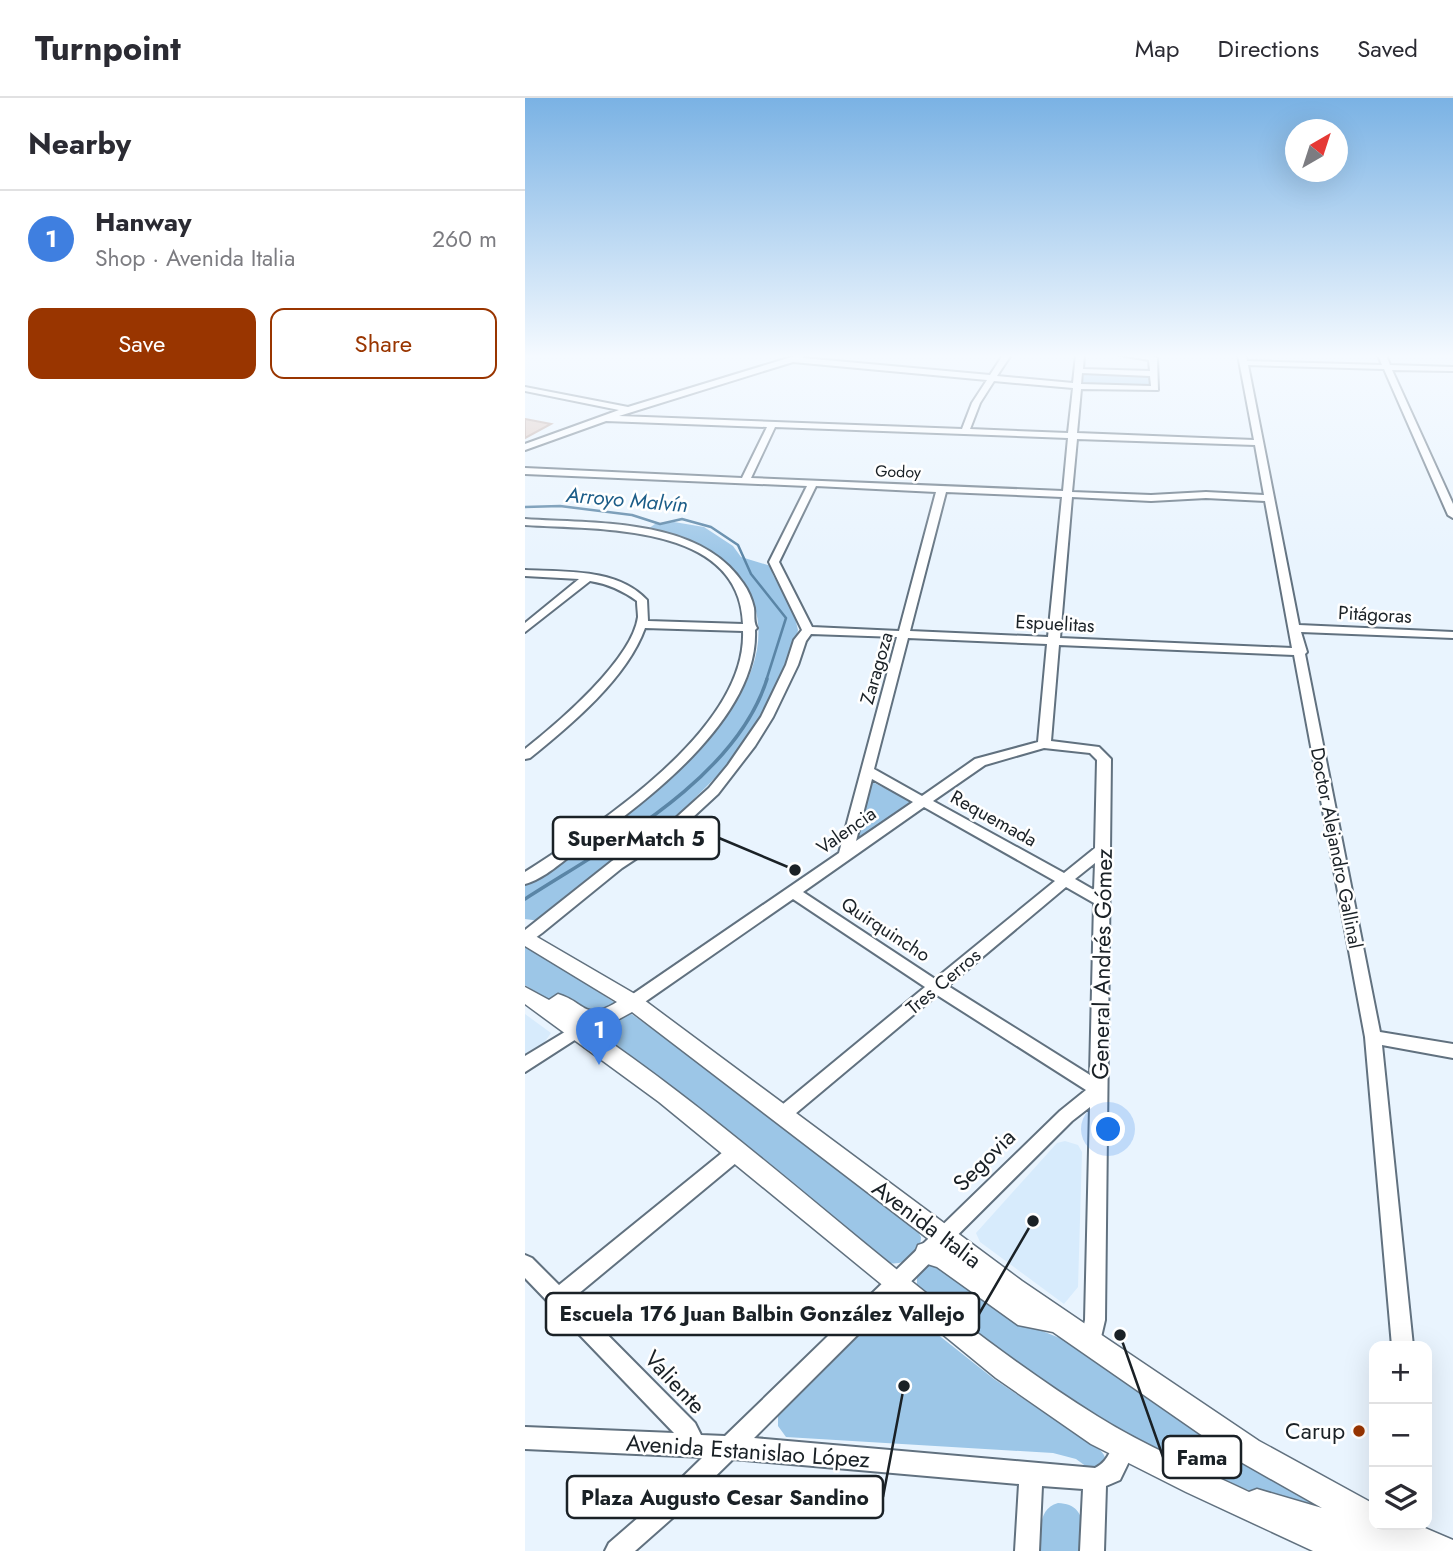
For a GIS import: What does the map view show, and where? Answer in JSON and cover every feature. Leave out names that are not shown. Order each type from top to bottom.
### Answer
[{"type":"main road","name":"Avenida Italia","points":[[526,937],[633,1002],[783,1114],[935,1245],[944,1258],[1027,1317],[1058,1320],[1091,1343]]},
{"type":"main road","points":[[525,993],[547,995],[588,1021],[609,1017],[633,1002]]},
{"type":"main road","points":[[525,993],[578,1030],[896,1284],[1048,1399],[1125,1447],[1226,1497],[1347,1551]]},
{"type":"main road","points":[[1091,1343],[1249,1451],[1369,1516]]},
{"type":"main road","points":[[1226,1497],[1275,1506],[1420,1545]]},
{"type":"main road","points":[[1394,1530],[1420,1545]]},
{"type":"street","points":[[525,447],[590,423]]},
{"type":"street","points":[[710,423],[1260,443]]},
{"type":"street","points":[[965,432],[969,423]]},
{"type":"street","points":[[1044,744],[1073,439],[1072,423]]},
{"type":"street","name":"Doctor Alejandro Gallinal","points":[[1256,423],[1373,1037],[1403,1341]]},
{"type":"street","points":[[1414,423],[1451,503],[1453,514]]},
{"type":"street","points":[[744,480],[772,425]]},
{"type":"street","name":"Godoy","points":[[525,471],[1151,498],[1206,495],[1270,498]]},
{"type":"street","points":[[526,937],[554,919],[609,870],[673,828],[698,806],[753,743],[773,707],[800,640],[808,629],[774,562],[813,483]]},
{"type":"street","name":"Zaragoza","points":[[845,856],[941,488]]},
{"type":"street","points":[[525,522],[648,533],[689,543],[719,562],[740,585],[747,602],[751,628],[751,643],[742,675],[730,699],[703,738],[635,802],[584,841],[525,879]]},
{"type":"street","points":[[525,573],[613,582],[636,593],[644,606],[641,624],[623,657],[592,696],[560,727],[525,755]]},
{"type":"street","points":[[525,629],[587,578]]},
{"type":"street","points":[[641,624],[751,628]]},
{"type":"street","name":"Pitágoras","points":[[1296,628],[1453,635]]},
{"type":"street","name":"Espuelitas","points":[[808,629],[1301,652]]},
{"type":"street","name":"Valencia","points":[[633,1002],[981,762],[1044,744],[1094,750],[1101,754]]},
{"type":"street","name":"General Andrés Gómez","points":[[1091,1343],[1095,1320],[1104,848],[1104,759],[1101,754]]},
{"type":"street","name":"Requemada","points":[[866,770],[1103,901]]},
{"type":"street","name":"Tres Cerros","points":[[783,1114],[1104,848]]},
{"type":"street","name":"Quirquincho","points":[[793,892],[936,987],[1099,1089]]},
{"type":"street","points":[[525,1065],[578,1030]]},
{"type":"street","points":[[1373,1037],[1453,1051]]},
{"type":"street","name":"Segovia","points":[[617,1551],[670,1505],[1066,1116],[1099,1089]]},
{"type":"street","points":[[558,1297],[735,1153]]},
{"type":"street","name":"Valiente","points":[[525,1264],[677,1420],[695,1447]]},
{"type":"street","name":"Avenida Estanislao López","points":[[525,1438],[729,1447],[1095,1479]]},
{"type":"street","points":[[1092,1551],[1095,1479],[1112,1472],[1125,1447]]},
{"type":"street","points":[[1027,1551],[1031,1474]]},
{"type":"shaded area","points":[[674,522],[704,527],[733,546],[741,557],[771,566],[773,575],[793,610],[798,630],[795,645],[776,693],[737,756],[674,819],[615,859],[540,921],[525,919],[525,884],[640,800],[681,765],[717,727],[744,687],[758,646],[754,604],[747,587],[737,573],[710,552],[695,544],[645,531],[655,524]]},
{"type":"shaded area","points":[[870,781],[910,800],[912,804],[856,841],[853,840]]},
{"type":"shaded area","points":[[525,946],[677,1046],[917,1230],[921,1237],[915,1253],[901,1262],[889,1263],[605,1038],[525,985]]},
{"type":"shaded area","points":[[525,1014],[551,1033],[541,1047],[525,1058]]},
{"type":"shaded area","points":[[1065,1141],[1078,1145],[1082,1152],[1078,1287],[1064,1304],[980,1242],[976,1233],[1057,1143]]},
{"type":"shaded area","points":[[930,1262],[1025,1324],[1067,1341],[1369,1528],[1218,1479],[1135,1440],[1070,1400],[1007,1356],[917,1286],[917,1275]]},
{"type":"shaded area","points":[[894,1304],[908,1311],[994,1379],[1099,1449],[1105,1457],[1103,1467],[1091,1470],[1076,1459],[1053,1453],[786,1437],[778,1426],[778,1412],[887,1305]]},
{"type":"shaded area","points":[[1058,1503],[1067,1504],[1079,1513],[1083,1527],[1083,1551],[1040,1551],[1043,1516],[1046,1510]]},
{"type":"building","points":[[525,423],[551,424],[525,438]]},
{"type":"waterway","name":"Arroyo Malvín","points":[[525,507],[560,506],[632,515],[660,524],[682,519],[711,527],[738,545],[751,574],[786,618],[766,681]]},
{"type":"waterway","name":"Arroyo Malvín","points":[[525,899],[630,832],[699,779],[727,748],[751,715],[767,679]]},
{"type":"place","name":"SuperMatch 5","points":[[795,870]]},
{"type":"place","name":"Hanway","points":[[599,1065]]},
{"type":"place","name":"Escuela 176 Juan Balbin González Vallejo","points":[[1033,1221]]},
{"type":"place","name":"Fama","points":[[1120,1335]]},
{"type":"place","name":"Plaza Augusto Cesar Sandino","points":[[904,1386]]},
{"type":"place","name":"Carup","points":[[1359,1431]]}]
